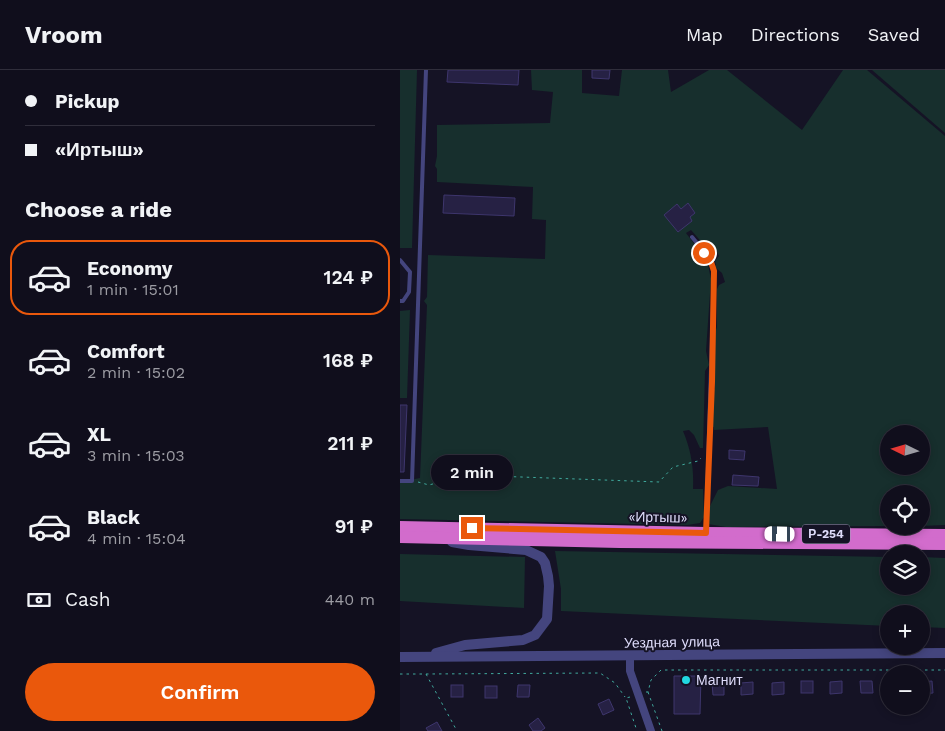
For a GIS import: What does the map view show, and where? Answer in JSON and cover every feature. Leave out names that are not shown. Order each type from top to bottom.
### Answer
[{"type":"highway","name":"«Иртыш»","points":[[400,527],[706,533],[945,535]]},
{"type":"highway","name":"«Иртыш»","points":[[400,537],[630,542],[945,544]]},
{"type":"street","points":[[426,656],[465,645],[524,640],[535,634],[547,619],[549,586],[545,563],[540,557],[526,550],[469,545],[436,539]]},
{"type":"street","name":"Уездная улица","points":[[400,657],[945,653]]},
{"type":"street","points":[[630,656],[630,670],[651,731]]},
{"type":"lane","points":[[400,480],[412,481],[426,70]]},
{"type":"lane","points":[[692,237],[710,259],[714,271],[706,533]]},
{"type":"lane","points":[[400,260],[410,272],[409,292],[403,302],[400,302]]},
{"type":"path","points":[[412,481],[429,485],[466,475],[475,475],[659,482],[673,467],[698,461],[710,451]]},
{"type":"path","points":[[662,731],[648,692],[651,680],[661,670],[945,670]]},
{"type":"path","points":[[400,674],[600,673],[615,683],[626,698],[638,731]]},
{"type":"path","points":[[426,674],[458,731]]},
{"type":"path","points":[[626,698],[648,692]]},
{"type":"green space","points":[[400,70],[417,70],[412,248],[400,248]]},
{"type":"green space","points":[[531,70],[582,70],[582,93],[619,96],[622,70],[668,70],[671,92],[709,70],[727,70],[802,130],[843,70],[867,70],[945,136],[945,525],[930,526],[930,485],[880,485],[880,526],[726,527],[708,524],[709,508],[718,490],[728,486],[777,489],[768,427],[714,430],[714,427],[712,427],[710,400],[715,389],[713,340],[717,327],[717,289],[719,285],[725,282],[722,273],[715,267],[715,261],[719,256],[717,252],[712,254],[691,230],[686,233],[708,265],[711,279],[706,351],[709,365],[705,371],[703,448],[700,448],[694,435],[689,430],[683,431],[691,459],[693,489],[703,489],[704,517],[700,523],[687,525],[400,519],[400,482],[420,478],[427,305],[424,301],[427,297],[428,255],[545,259],[546,220],[532,219],[533,187],[437,182],[437,169],[435,166],[437,156],[437,125],[550,123],[553,92],[532,90]]},
{"type":"green space","points":[[872,70],[945,70],[945,133]]},
{"type":"green space","points":[[410,310],[407,398],[400,398],[400,311]]},
{"type":"green space","points":[[555,551],[880,557],[880,595],[930,595],[930,557],[945,558],[945,628],[930,627],[930,605],[880,605],[880,626],[561,611],[561,589]]},
{"type":"green space","points":[[400,554],[525,557],[524,608],[400,601]]},
{"type":"building","points":[[448,70],[519,70],[518,85],[447,82]]},
{"type":"building","points":[[592,70],[610,70],[609,79],[592,78]]},
{"type":"building","points":[[444,195],[515,198],[514,216],[443,213]]},
{"type":"building","points":[[688,203],[695,213],[690,217],[692,221],[678,232],[664,215],[677,204],[681,209]]},
{"type":"building","points":[[400,405],[407,405],[404,472],[400,472]]},
{"type":"building","points":[[729,450],[745,451],[744,460],[729,459]]},
{"type":"building","points":[[733,475],[759,477],[758,486],[732,485]]},
{"type":"building","points":[[674,676],[701,676],[700,714],[674,714]]},
{"type":"building","points":[[801,681],[813,681],[813,693],[801,693]]},
{"type":"building","points":[[842,681],[842,693],[830,694],[830,682]]},
{"type":"building","points":[[860,681],[872,681],[873,693],[861,693]]},
{"type":"building","points":[[930,681],[932,681],[933,693],[930,693]]},
{"type":"building","points":[[753,682],[753,694],[741,695],[741,683]]},
{"type":"building","points":[[784,682],[784,694],[772,695],[772,683]]},
{"type":"building","points":[[712,683],[724,683],[724,695],[713,695]]},
{"type":"building","points":[[451,685],[463,685],[463,697],[451,697]]},
{"type":"building","points":[[518,685],[530,685],[529,697],[517,697]]},
{"type":"building","points":[[485,686],[497,686],[497,698],[485,698]]},
{"type":"building","points":[[609,699],[614,710],[603,715],[598,704]]},
{"type":"building","points":[[538,718],[545,728],[541,731],[533,731],[529,725]]},
{"type":"building","points":[[437,722],[442,731],[428,731],[426,728]]},
{"type":"place","name":"Магнит","points":[[686,680]]},
{"type":"route","points":[[472,528],[706,533],[714,271],[710,259],[704,253]]}]
